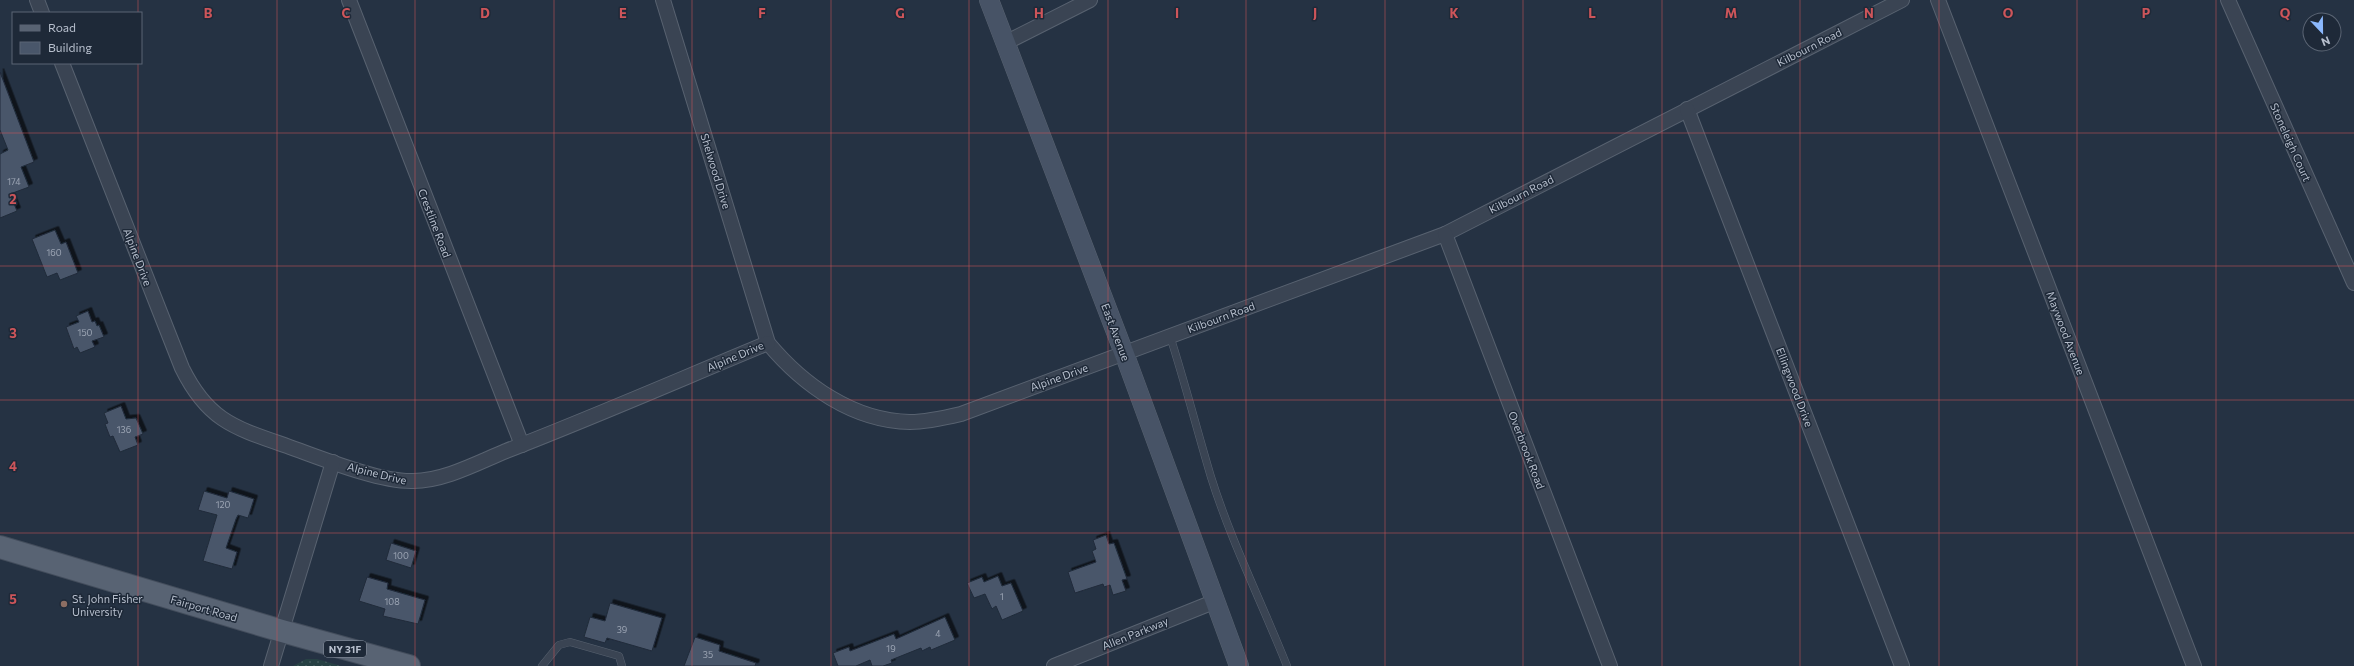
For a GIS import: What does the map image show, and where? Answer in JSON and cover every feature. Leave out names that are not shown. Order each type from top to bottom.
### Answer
[{"type":"main road","name":"East Avenue","points":[[989,0],[1124,353],[1239,666]]},
{"type":"main road","name":"Fairport Road","points":[[0,548],[282,631],[409,666]]},
{"type":"street","points":[[37,0],[42,12]]},
{"type":"street","name":"Crestline Road","points":[[349,0],[522,445]]},
{"type":"street","name":"Shelwood Drive","points":[[663,0],[768,343]]},
{"type":"street","points":[[1005,43],[1090,0]]},
{"type":"street","name":"Kilbourn Road","points":[[1124,353],[1445,234],[1902,0]]},
{"type":"street","name":"Maywood Avenue","points":[[1938,0],[2194,666]]},
{"type":"street","name":"Stoneleigh Court","points":[[2228,0],[2354,283]]},
{"type":"street","name":"Alpine Drive","points":[[62,64],[182,368],[199,399],[226,422],[243,431],[333,462],[397,480],[414,482],[440,477],[522,445],[768,343],[785,363],[821,393],[872,416],[910,422],[937,420],[961,414],[1124,353]]},
{"type":"street","name":"Ellingwood Drive","points":[[1687,109],[1902,666]]},
{"type":"street","name":"Overbrook Road","points":[[1445,234],[1610,666]]},
{"type":"street","name":"Alpine Drive","points":[[271,666],[333,462]]},
{"type":"street","name":"Allen Parkway","points":[[1054,666],[1216,601]]},
{"type":"lane","points":[[1170,336],[1188,391],[1211,477],[1244,565],[1287,666]]},
{"type":"lane","points":[[542,666],[559,645],[570,642],[619,656],[622,666]]},
{"type":"green space","points":[[306,659],[317,659],[341,666],[293,666]]},
{"type":"building","points":[[0,72],[34,162],[21,167],[29,187],[10,194],[17,211],[0,218],[0,154],[8,150],[0,130]]},
{"type":"building","points":[[55,230],[61,244],[66,242],[78,273],[60,280],[57,273],[47,277],[32,239]]},
{"type":"building","points":[[88,311],[92,322],[95,321],[97,326],[99,325],[104,337],[92,341],[95,347],[80,353],[77,347],[74,349],[66,327],[79,322],[76,316]]},
{"type":"building","points":[[121,406],[126,419],[136,418],[143,434],[135,437],[138,445],[120,452],[113,436],[110,437],[105,424],[108,423],[104,413]]},
{"type":"building","points":[[204,491],[227,498],[229,491],[254,499],[248,518],[238,515],[226,548],[237,552],[232,569],[203,561],[217,515],[198,510]]},
{"type":"building","points":[[1106,535],[1109,544],[1114,543],[1127,579],[1122,580],[1126,591],[1113,595],[1110,585],[1104,587],[1103,584],[1075,593],[1068,572],[1096,562],[1092,551],[1096,549],[1093,540]]},
{"type":"building","points":[[391,543],[416,551],[411,568],[386,560]]},
{"type":"building","points":[[998,576],[1002,586],[1011,583],[1023,611],[1002,620],[996,606],[992,609],[985,594],[974,598],[967,583],[982,577],[984,582]]},
{"type":"building","points":[[367,577],[388,583],[387,589],[425,600],[418,624],[383,616],[385,609],[359,601]]},
{"type":"building","points":[[610,603],[662,618],[652,651],[607,638],[605,643],[584,637],[590,617],[605,621]]},
{"type":"building","points":[[945,617],[955,640],[931,650],[930,647],[922,651],[921,648],[891,660],[892,663],[883,666],[872,666],[870,660],[856,666],[838,666],[833,653],[849,647],[850,651],[894,634],[896,639]]},
{"type":"building","points":[[695,637],[720,645],[719,651],[756,663],[755,666],[684,666]]},
{"type":"place","name":"St. John Fisher University","points":[[64,604]]}]
